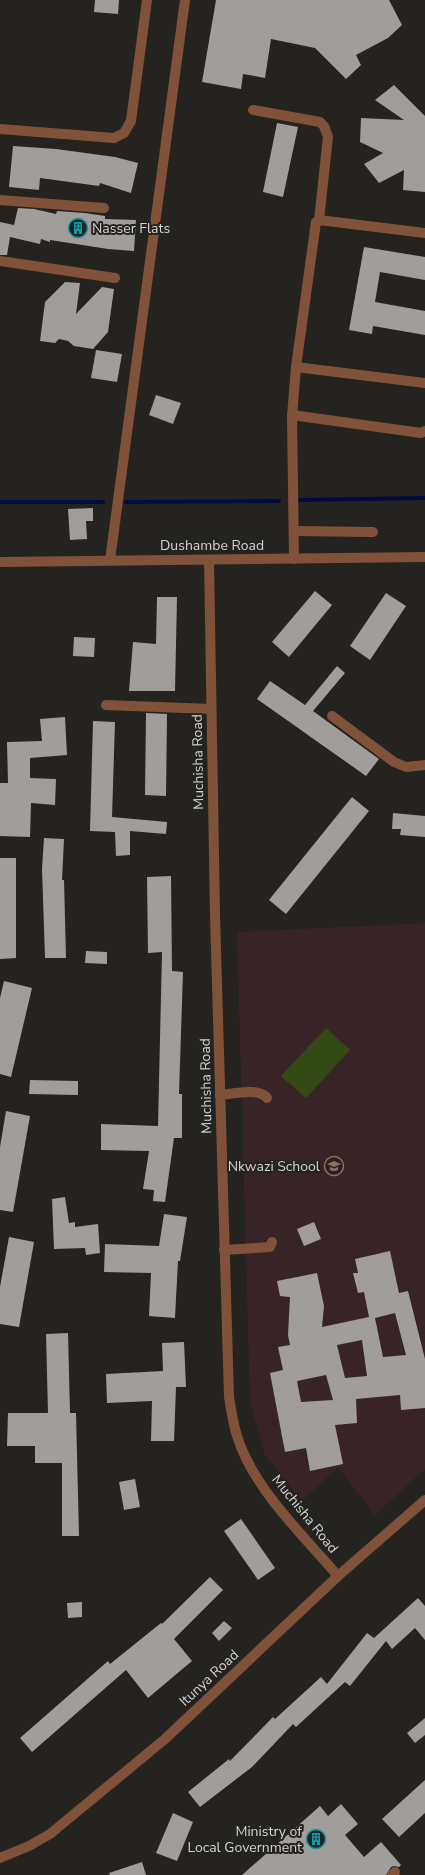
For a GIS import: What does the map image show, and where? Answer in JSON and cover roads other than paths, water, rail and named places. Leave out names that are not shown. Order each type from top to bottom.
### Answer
[{"type":"street","points":[[0,129],[114,138],[124,133],[131,121],[148,0]]},
{"type":"street","points":[[110,560],[185,0]]},
{"type":"street","points":[[253,110],[320,122],[324,126],[328,137],[319,220],[316,222],[296,367],[292,416],[294,559]]},
{"type":"street","points":[[0,200],[104,208]]},
{"type":"street","points":[[319,220],[425,233]]},
{"type":"street","points":[[0,261],[115,278]]},
{"type":"street","points":[[296,367],[425,383]]},
{"type":"street","points":[[292,416],[421,433],[425,431]]},
{"type":"street","points":[[294,532],[373,532]]},
{"type":"street","name":"Dushambe Road","points":[[0,562],[425,557]]},
{"type":"street","name":"Muchisha Road","points":[[208,560],[220,1095],[229,1397],[237,1437],[246,1457],[273,1500],[338,1576]]},
{"type":"street","points":[[106,705],[211,709]]},
{"type":"street","points":[[332,716],[394,762],[406,767],[425,765]]},
{"type":"street","points":[[220,1095],[256,1092],[267,1098]]},
{"type":"street","points":[[224,1250],[270,1247],[272,1242]]},
{"type":"street","name":"Itunya Road","points":[[0,1858],[29,1846],[50,1834],[165,1739],[338,1576],[425,1500]]},
{"type":"waterway","points":[[300,500],[425,498]]},
{"type":"waterway","points":[[126,502],[279,501]]},
{"type":"waterway","points":[[0,502],[103,502]]},
{"type":"place","name":"Nasser Flats","points":[[78,228]]},
{"type":"place","name":"Nkwazi School","points":[[334,1166]]},
{"type":"place","name":"Ministry of Local Government","points":[[316,1839]]}]
